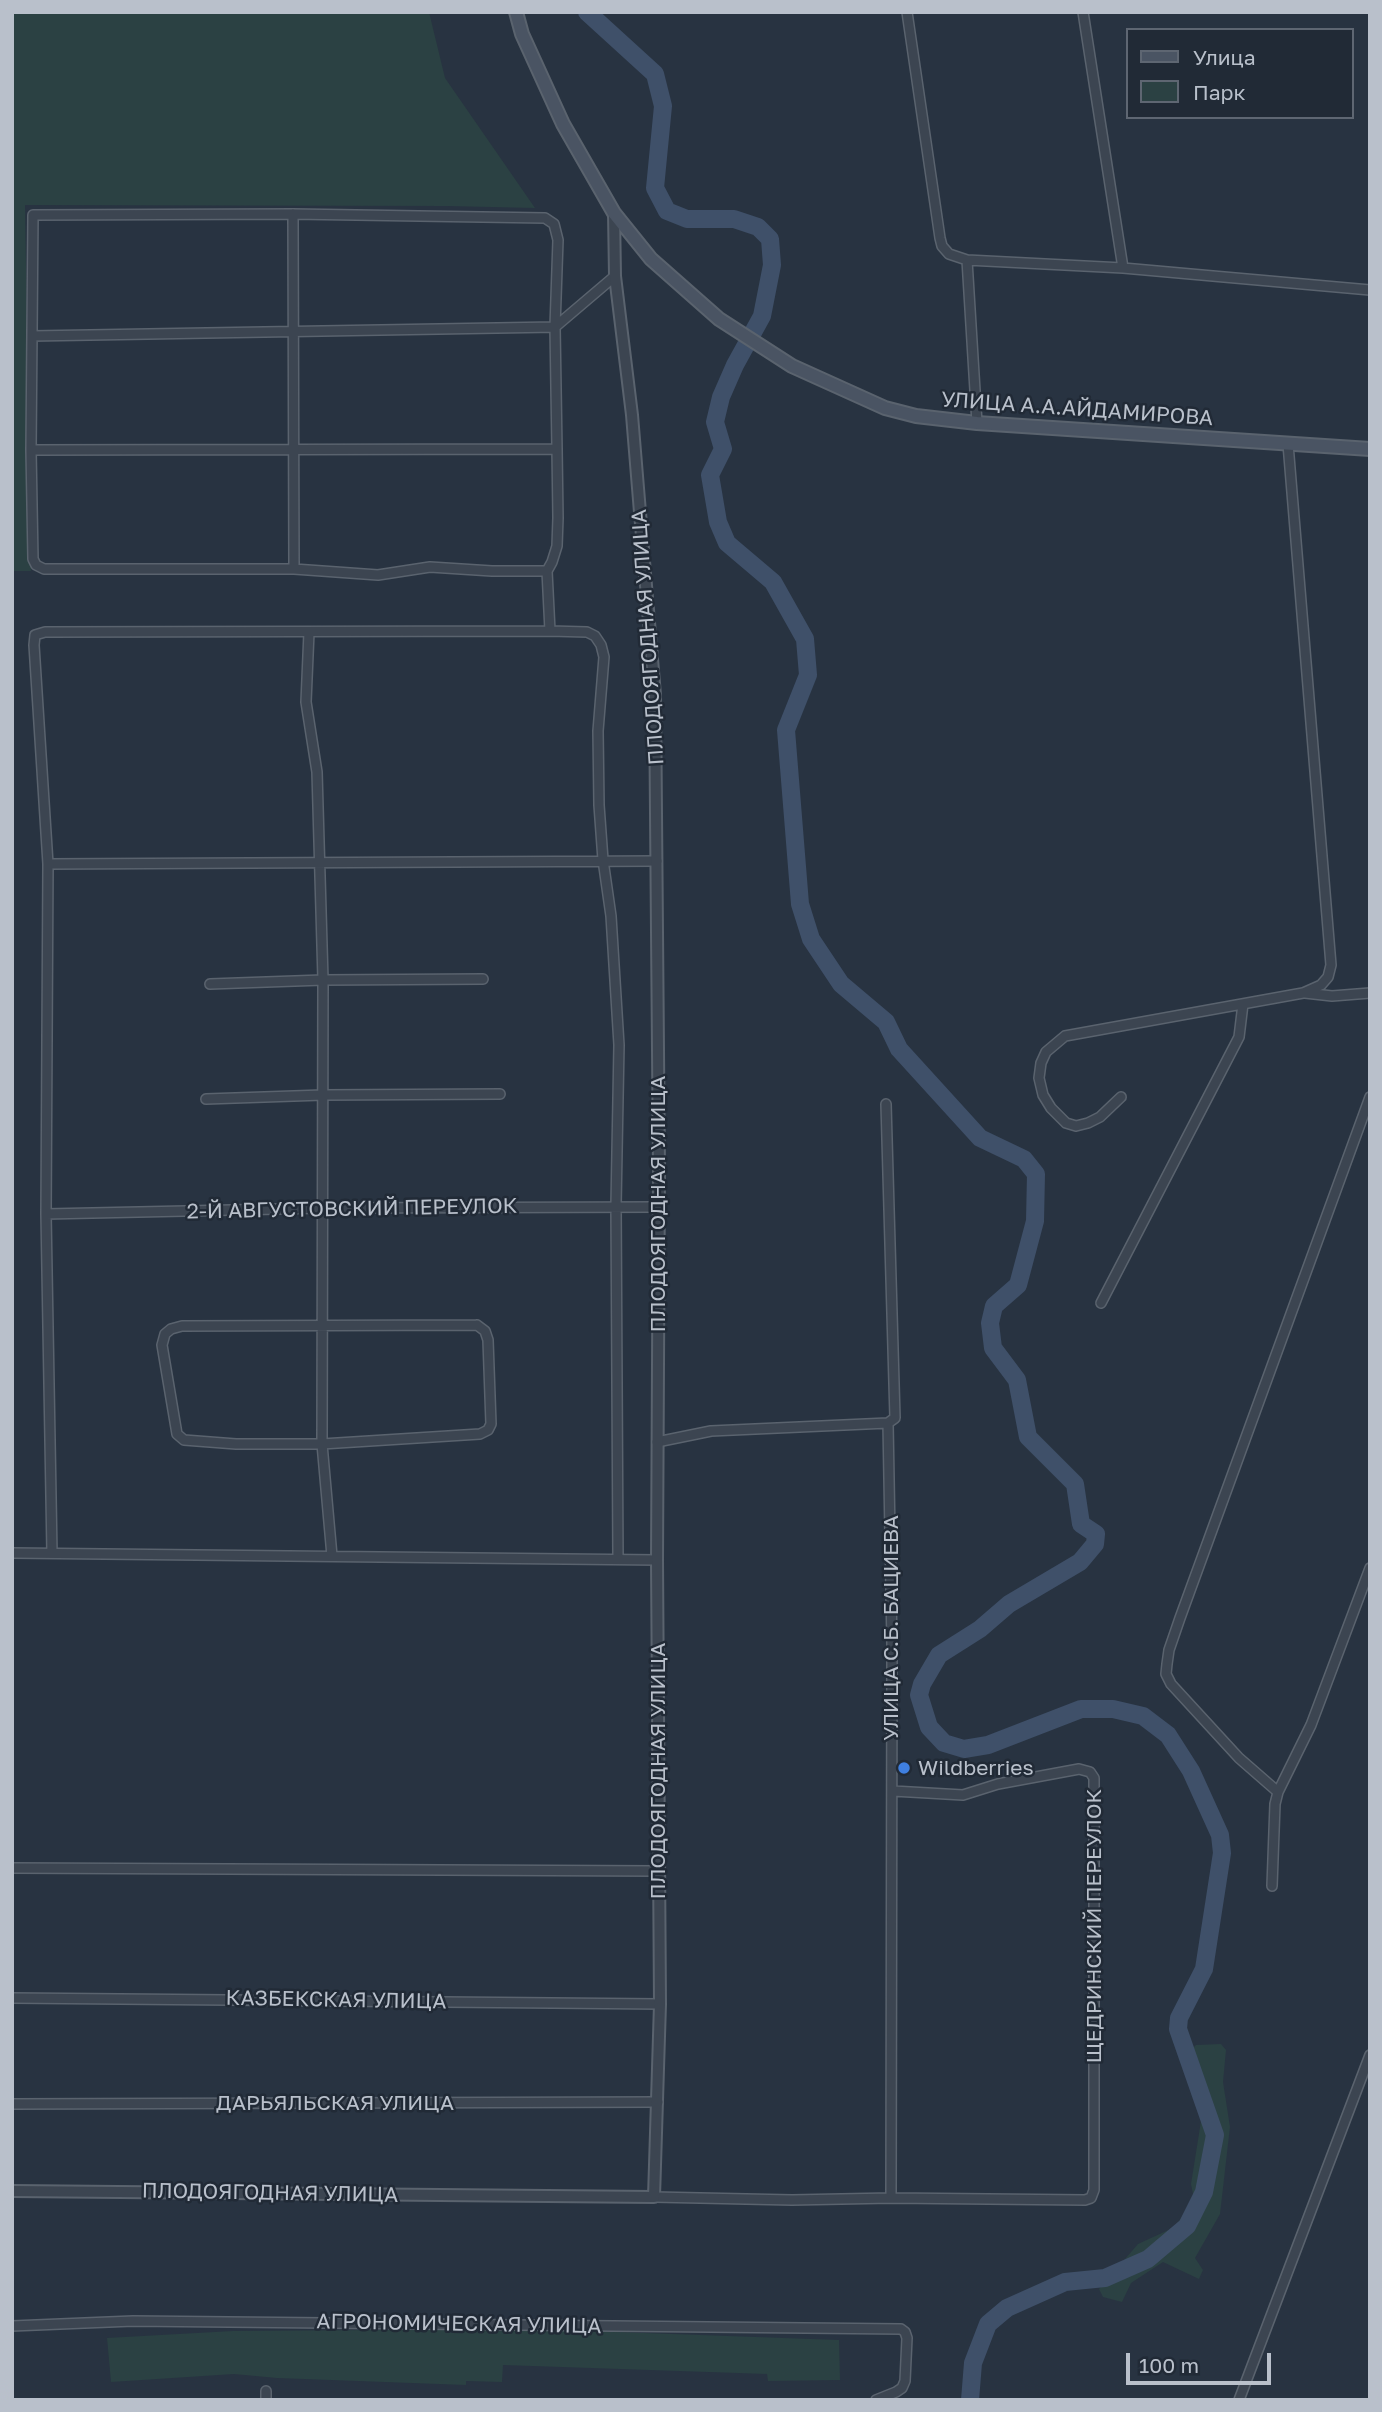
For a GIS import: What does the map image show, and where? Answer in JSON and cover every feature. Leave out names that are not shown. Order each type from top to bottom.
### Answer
[{"type":"main road","name":"УЛИЦА А.А.АЙДАМИРОВА","points":[[516,12],[522,34],[563,124],[614,213],[650,259],[719,319],[792,366],[885,408],[916,416],[977,424],[1370,449]]},
{"type":"street","points":[[907,12],[940,238],[942,246],[949,254],[967,260],[1123,268],[1370,290]]},
{"type":"street","points":[[1083,12],[1123,268]]},
{"type":"street","name":"ПЛОДОЯГОДНАЯ УЛИЦА","points":[[614,213],[615,276],[632,415],[656,695],[660,2004],[654,2197]]},
{"type":"street","points":[[293,214],[294,569]]},
{"type":"street","points":[[547,570],[492,571],[430,567],[378,575],[294,569],[44,569],[36,565],[33,559],[31,450],[33,215],[293,214],[545,218],[554,223],[558,240],[555,327],[557,546],[547,570],[550,631]]},
{"type":"street","points":[[967,260],[977,424]]},
{"type":"street","points":[[32,336],[555,327],[615,276]]},
{"type":"street","points":[[1121,1097],[1100,1117],[1088,1123],[1076,1126],[1066,1123],[1043,1096],[1041,1063],[1046,1052],[1065,1037],[1303,993],[1321,985],[1328,977],[1331,965],[1288,444]]},
{"type":"street","points":[[31,450],[557,449]]},
{"type":"street","points":[[52,1553],[46,1214],[48,864],[35,635],[45,632],[550,631],[587,632],[595,636],[604,657],[598,730],[603,860],[611,916],[619,1045],[616,1205],[618,1559]]},
{"type":"street","points":[[309,632],[306,702],[308,726],[316,753],[323,980],[322,1444],[332,1556]]},
{"type":"street","points":[[48,864],[657,861]]},
{"type":"street","points":[[210,984],[482,979]]},
{"type":"street","points":[[1303,993],[1332,996],[1370,993]]},
{"type":"street","points":[[1101,1303],[1239,1037],[1243,1004]]},
{"type":"street","points":[[206,1100],[500,1094]]},
{"type":"street","points":[[1278,1792],[1239,1758],[1171,1684],[1166,1674],[1167,1664],[1180,1618],[1370,1097]]},
{"type":"street","name":"УЛИЦА С.Б. БАЦИЕВА","points":[[886,1104],[895,1418],[888,1423],[893,1791],[891,2198]]},
{"type":"street","name":"2-Й АВГУСТОВСКИЙ ПЕРЕУЛОК","points":[[46,1214],[324,1208],[616,1205],[659,1207]]},
{"type":"street","points":[[477,1325],[485,1331],[488,1340],[491,1424],[488,1430],[480,1434],[322,1444],[236,1444],[184,1440],[179,1437],[162,1345],[165,1334],[181,1326],[477,1325]]},
{"type":"street","points":[[657,1442],[711,1431],[888,1423]]},
{"type":"street","points":[[12,1553],[657,1560]]},
{"type":"street","points":[[1272,1885],[1275,1804],[1278,1792],[1311,1725],[1370,1568]]},
{"type":"street","name":"ЩЕДРИНСКИЙ ПЕРЕУЛОК","points":[[893,1791],[963,1795],[998,1784],[1079,1769],[1090,1772],[1094,1778],[1094,2190],[1091,2198]]},
{"type":"street","points":[[12,1868],[658,1871]]},
{"type":"street","name":"КАЗБЕКСКАЯ УЛИЦА","points":[[12,1997],[660,2004]]},
{"type":"street","points":[[1240,2400],[1370,2054]]},
{"type":"street","name":"ДАРЬЯЛЬСКАЯ УЛИЦА","points":[[12,2104],[658,2102]]},
{"type":"street","name":"ПЛОДОЯГОДНАЯ УЛИЦА","points":[[12,2191],[792,2200],[1091,2198]]},
{"type":"street","name":"АГРОНОМИЧЕСКАЯ УЛИЦА","points":[[12,2326],[146,2321],[901,2329],[905,2332],[906,2359],[902,2388],[876,2400]]},
{"type":"green space","points":[[12,12],[429,12],[445,78],[535,208],[25,205],[31,571],[12,571]]},
{"type":"green space","points":[[1221,2044],[1226,2050],[1223,2082],[1230,2127],[1220,2214],[1195,2258],[1203,2270],[1199,2279],[1163,2262],[1131,2283],[1122,2302],[1103,2297],[1099,2289],[1138,2244],[1175,2227],[1194,2199],[1191,2184],[1201,2121],[1182,2059],[1196,2045]]},
{"type":"green space","points":[[533,2329],[839,2340],[840,2380],[768,2381],[767,2374],[503,2365],[502,2382],[466,2381],[466,2385],[234,2374],[111,2382],[107,2338],[233,2331]]},
{"type":"waterway","points":[[587,12],[655,74],[663,106],[655,188],[667,211],[687,219],[734,219],[758,227],[770,239],[772,265],[762,316],[721,397],[715,422],[723,449],[710,475],[718,522],[727,543],[773,582],[805,639],[808,675],[786,730],[800,904],[811,939],[841,984],[886,1022],[899,1049],[980,1138],[1024,1159],[1036,1174],[1035,1221],[1018,1285],[994,1306],[990,1323],[993,1348],[1017,1380],[1028,1437],[1075,1484],[1081,1524],[1096,1534],[1095,1544],[1080,1562],[1009,1604],[980,1629],[939,1655],[922,1684],[919,1695],[929,1727],[944,1743],[964,1749],[988,1745],[1081,1709],[1113,1709],[1143,1716],[1168,1735],[1191,1771],[1220,1835],[1222,1853],[1204,1969],[1179,2018],[1178,2029],[1215,2135],[1204,2192],[1187,2226],[1148,2259],[1105,2278],[1065,2282],[1007,2308],[988,2324],[973,2363],[970,2400]]},
{"type":"place","name":"Wildberries","points":[[904,1768]]}]
